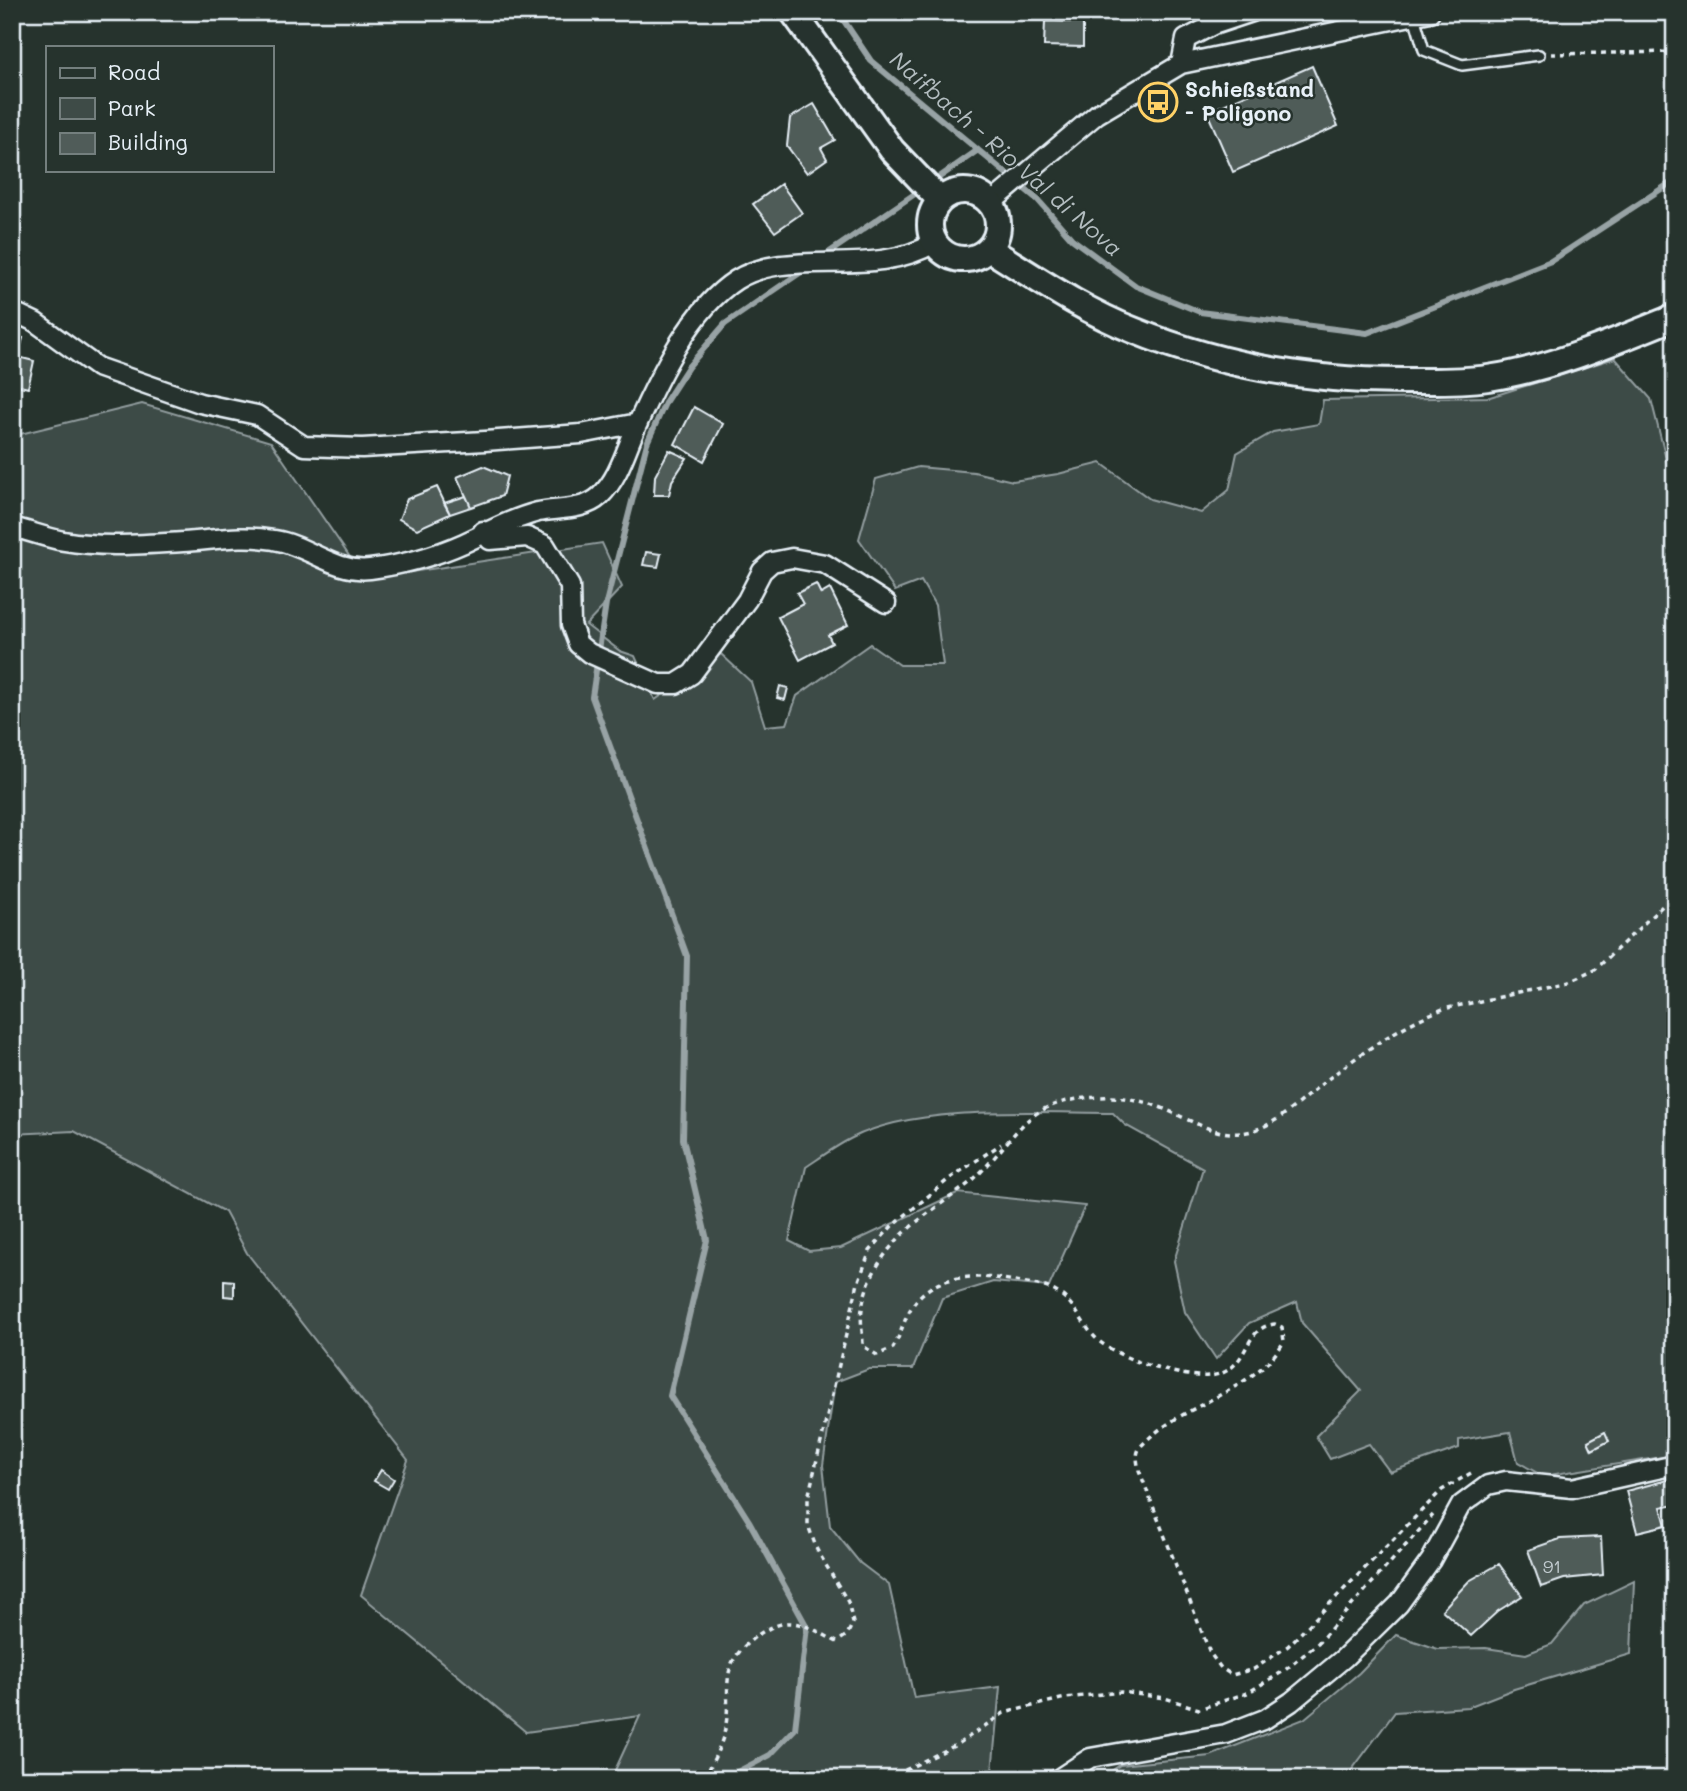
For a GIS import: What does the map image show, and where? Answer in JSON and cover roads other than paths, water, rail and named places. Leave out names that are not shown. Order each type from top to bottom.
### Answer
[{"type":"main road","points":[[793,12],[892,150],[929,191],[949,194],[971,191],[999,196],[998,231],[989,249],[971,259],[960,260],[950,257],[934,243],[929,191]]},
{"type":"main road","points":[[989,249],[1077,303],[1131,330],[1204,356],[1270,372],[1338,381],[1488,378],[1556,361],[1675,317]]},
{"type":"street","points":[[1181,64],[1186,39],[1213,25],[1252,12]]},
{"type":"street","points":[[999,196],[1097,114],[1181,64],[1422,14]]},
{"type":"street","points":[[12,527],[64,541],[127,545],[231,536],[274,540],[297,545],[349,569],[370,569],[436,555],[483,531],[538,512],[581,506],[599,497],[619,470],[638,423],[692,321],[722,290],[739,278],[768,267],[902,259],[934,243]]},
{"type":"street","points":[[12,311],[36,322],[97,367],[200,403],[257,415],[304,446],[362,448],[485,441],[581,434],[638,423]]},
{"type":"street","points":[[483,531],[490,540],[527,537],[545,545],[570,586],[571,625],[578,644],[595,656],[658,684],[676,684],[692,674],[747,600],[762,571],[772,562],[792,558],[825,564],[886,603]]},
{"type":"street","points":[[1058,1779],[1090,1758],[1226,1734],[1265,1718],[1291,1702],[1344,1658],[1399,1604],[1432,1560],[1461,1505],[1488,1485],[1506,1481],[1572,1488],[1675,1465]]},
{"type":"lane","points":[[1422,14],[1424,50],[1462,65],[1539,55]]},
{"type":"waterway","name":"Naifbach - Rio Val di Nova","points":[[838,12],[871,61],[1038,200],[1072,239],[1136,286],[1200,312],[1367,333],[1551,261],[1675,180]]},
{"type":"waterway","points":[[931,183],[978,150]]},
{"type":"waterway","points":[[821,258],[922,189]]},
{"type":"waterway","points":[[724,1779],[770,1755],[795,1729],[807,1627],[749,1521],[670,1396],[707,1240],[683,1139],[687,956],[592,697],[606,603],[647,443],[666,401],[688,367],[725,324],[807,268]]},
{"type":"place","name":"Schießstand - Poligono","points":[[1158,102]]}]
